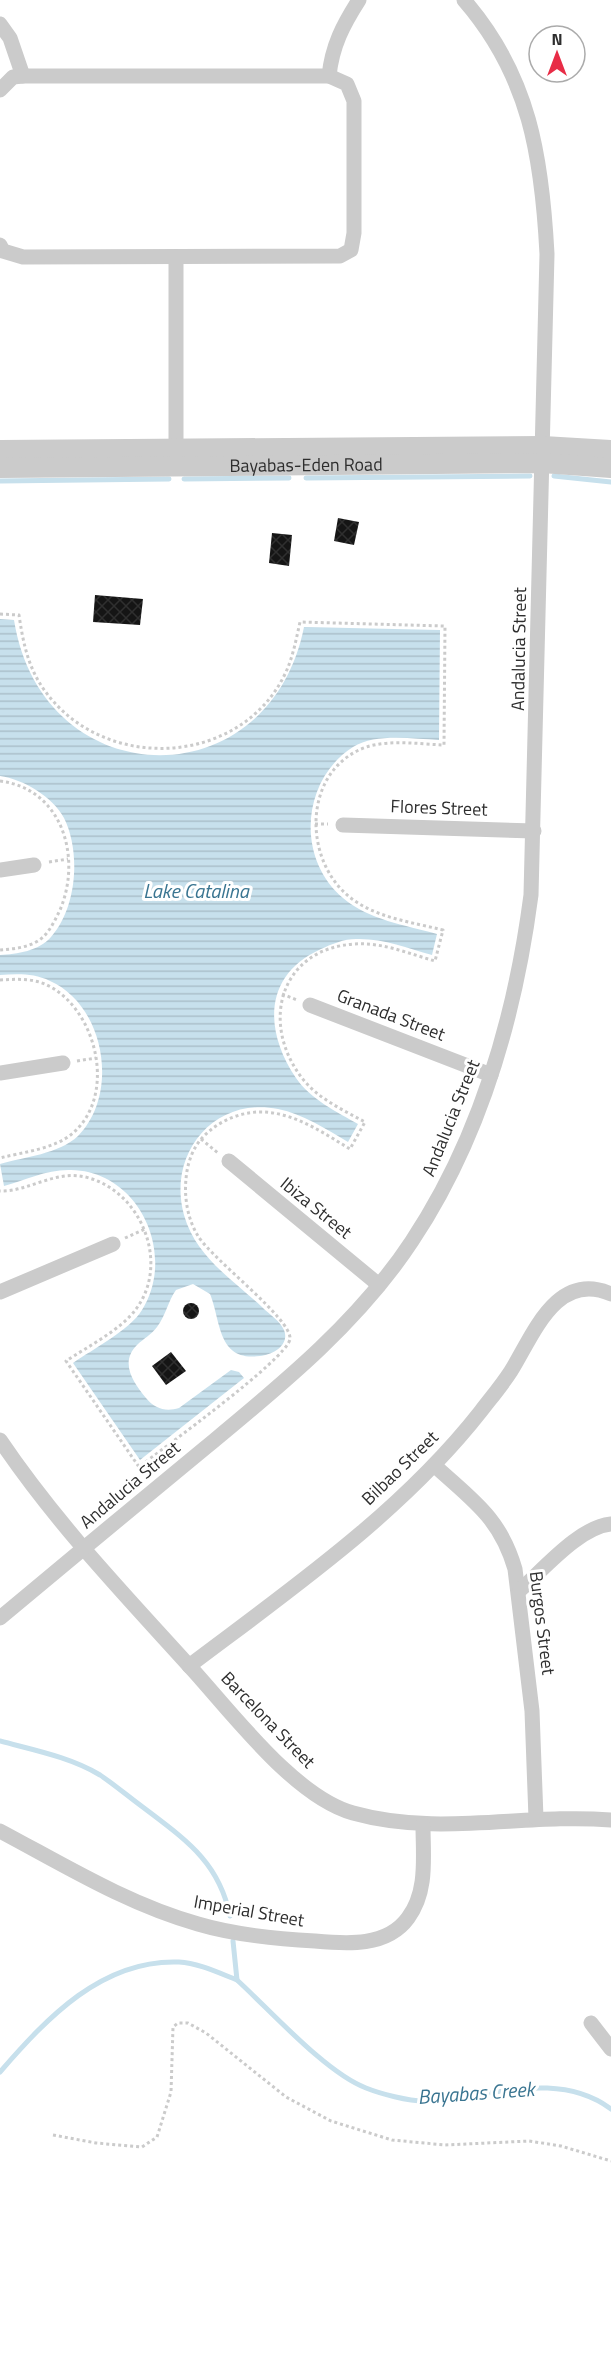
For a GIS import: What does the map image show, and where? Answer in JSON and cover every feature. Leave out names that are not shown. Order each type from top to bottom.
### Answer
[{"type":"street","points":[[330,76],[331,55],[339,32],[359,0]]},
{"type":"street","name":"Andalucia Street","points":[[0,1618],[272,1392],[345,1324],[379,1285],[412,1242],[444,1188],[491,1075],[509,1018],[523,953],[531,895],[546,254],[539,159],[525,105],[502,52],[465,0]]},
{"type":"street","points":[[0,24],[10,38],[23,76]]},
{"type":"street","points":[[0,90],[13,77],[23,76],[330,76],[347,84],[354,102],[354,232],[351,250],[330,257],[23,257],[3,250],[0,244]]},
{"type":"street","points":[[176,257],[176,458]]},
{"type":"street","name":"Bayabas-Eden Road","points":[[0,450],[176,458]]},
{"type":"street","name":"Bayabas-Eden Road","points":[[0,468],[176,458],[543,455],[611,450]]},
{"type":"street","name":"Bayabas-Eden Road","points":[[543,455],[611,468]]},
{"type":"street","name":"Flores Street","points":[[343,825],[534,831]]},
{"type":"street","points":[[0,870],[34,865]]},
{"type":"street","name":"Granada Street","points":[[310,1005],[491,1075]]},
{"type":"street","points":[[0,1073],[63,1064]]},
{"type":"street","name":"Ibiza Street","points":[[229,1161],[379,1285]]},
{"type":"street","points":[[0,1292],[113,1244]]},
{"type":"street","name":"Bilbao Street","points":[[189,1666],[316,1569],[434,1465],[460,1437],[510,1372],[553,1304],[578,1290],[594,1290],[611,1294]]},
{"type":"street","name":"Barcelona Street","points":[[0,1440],[34,1490],[83,1549],[268,1753],[323,1800],[351,1813],[387,1822],[423,1825],[455,1826],[536,1818],[611,1820]]},
{"type":"street","name":"Burgos Street","points":[[434,1465],[490,1516],[501,1531],[509,1548],[520,1590],[532,1711],[536,1818]]},
{"type":"street","points":[[520,1590],[583,1534],[595,1527],[611,1524]]},
{"type":"street","name":"Imperial Street","points":[[0,1831],[99,1884],[169,1915],[201,1925],[280,1939],[363,1942],[388,1937],[407,1920],[418,1901],[423,1882],[423,1825]]},
{"type":"street","points":[[591,2023],[611,2049]]},
{"type":"path","points":[[0,614],[19,615],[23,645],[32,669],[45,691],[62,711],[82,727],[105,739],[130,747],[156,750],[182,748],[207,742],[231,731],[252,716],[270,697],[284,675],[294,651],[300,622],[446,626],[444,745],[372,745],[356,751],[342,763],[321,792],[315,824],[316,842],[321,858],[330,876],[345,893],[360,904],[381,913],[443,930],[435,961],[374,945],[355,944],[334,948],[313,958],[296,973],[282,994],[278,1015],[280,1036],[301,1077],[326,1099],[365,1122],[350,1149],[318,1130],[277,1113],[241,1114],[214,1128],[201,1139],[192,1153],[187,1170],[185,1191],[196,1234],[210,1254],[284,1321],[290,1336],[283,1352],[139,1467],[66,1361],[127,1318],[136,1309],[148,1283],[149,1249],[145,1229],[136,1209],[124,1198],[90,1178],[70,1175],[54,1176],[0,1191]]},
{"type":"path","points":[[34,865],[68,859]]},
{"type":"path","points":[[201,1139],[229,1161]]},
{"type":"path","points":[[113,1244],[145,1229]]},
{"type":"path","points":[[53,2135],[96,2144],[142,2147],[157,2137],[171,2092],[173,2027],[178,2023],[188,2023],[224,2044],[286,2097],[331,2121],[392,2140],[445,2145],[529,2141],[561,2146],[611,2161]]},
{"type":"water","name":"Lake Catalina","points":[[0,619],[14,620],[33,678],[66,720],[109,746],[156,755],[204,748],[248,724],[283,684],[304,627],[440,630],[439,740],[383,738],[353,747],[336,761],[323,779],[315,799],[311,820],[312,842],[317,863],[328,882],[343,898],[364,912],[437,934],[432,955],[375,940],[343,941],[321,949],[302,960],[288,974],[279,989],[275,1006],[278,1042],[296,1078],[324,1104],[358,1124],[348,1142],[296,1114],[278,1109],[255,1107],[234,1112],[216,1121],[201,1134],[189,1151],[183,1171],[181,1192],[184,1215],[190,1230],[197,1243],[216,1266],[280,1324],[284,1330],[285,1340],[275,1351],[265,1355],[246,1356],[236,1352],[228,1346],[223,1337],[210,1294],[193,1284],[176,1290],[157,1327],[137,1345],[129,1359],[130,1373],[141,1392],[149,1402],[157,1407],[174,1409],[179,1408],[231,1370],[239,1372],[244,1378],[140,1460],[73,1363],[120,1332],[142,1310],[152,1288],[155,1265],[153,1241],[145,1219],[133,1200],[116,1184],[95,1174],[71,1170],[54,1171],[4,1186],[0,1164],[51,1151],[78,1136],[91,1118],[99,1097],[102,1075],[100,1052],[94,1030],[83,1009],[69,993],[50,981],[32,975],[0,975],[0,955],[20,953],[40,946],[60,925],[71,896],[74,863],[69,832],[59,810],[36,790],[18,781],[0,776]]},
{"type":"building","points":[[338,518],[359,522],[354,545],[334,541]]},
{"type":"building","points":[[272,533],[292,535],[289,566],[269,563]]},
{"type":"building","points":[[95,595],[143,599],[140,625],[93,622]]},
{"type":"building","points":[[188,1303],[194,1303],[199,1311],[197,1317],[188,1319],[183,1314],[183,1308]]},
{"type":"building","points":[[171,1352],[186,1371],[166,1385],[152,1366]]},
{"type":"waterway","points":[[306,478],[530,476]]},
{"type":"waterway","points":[[554,476],[611,482]]},
{"type":"waterway","points":[[184,479],[289,478]]},
{"type":"waterway","points":[[0,481],[169,479]]},
{"type":"waterway","name":"Bayabas Creek","points":[[0,1741],[76,1763],[117,1787],[174,1831],[199,1854],[218,1881],[230,1916]]},
{"type":"waterway","name":"Bayabas Creek","points":[[233,1941],[237,1980],[316,2055],[350,2080],[366,2088],[395,2097],[424,2101],[544,2088],[567,2090],[590,2097],[611,2109]]},
{"type":"waterway","points":[[0,2072],[57,2013],[101,1981],[125,1970],[151,1964],[179,1962],[201,1966],[237,1980]]}]
